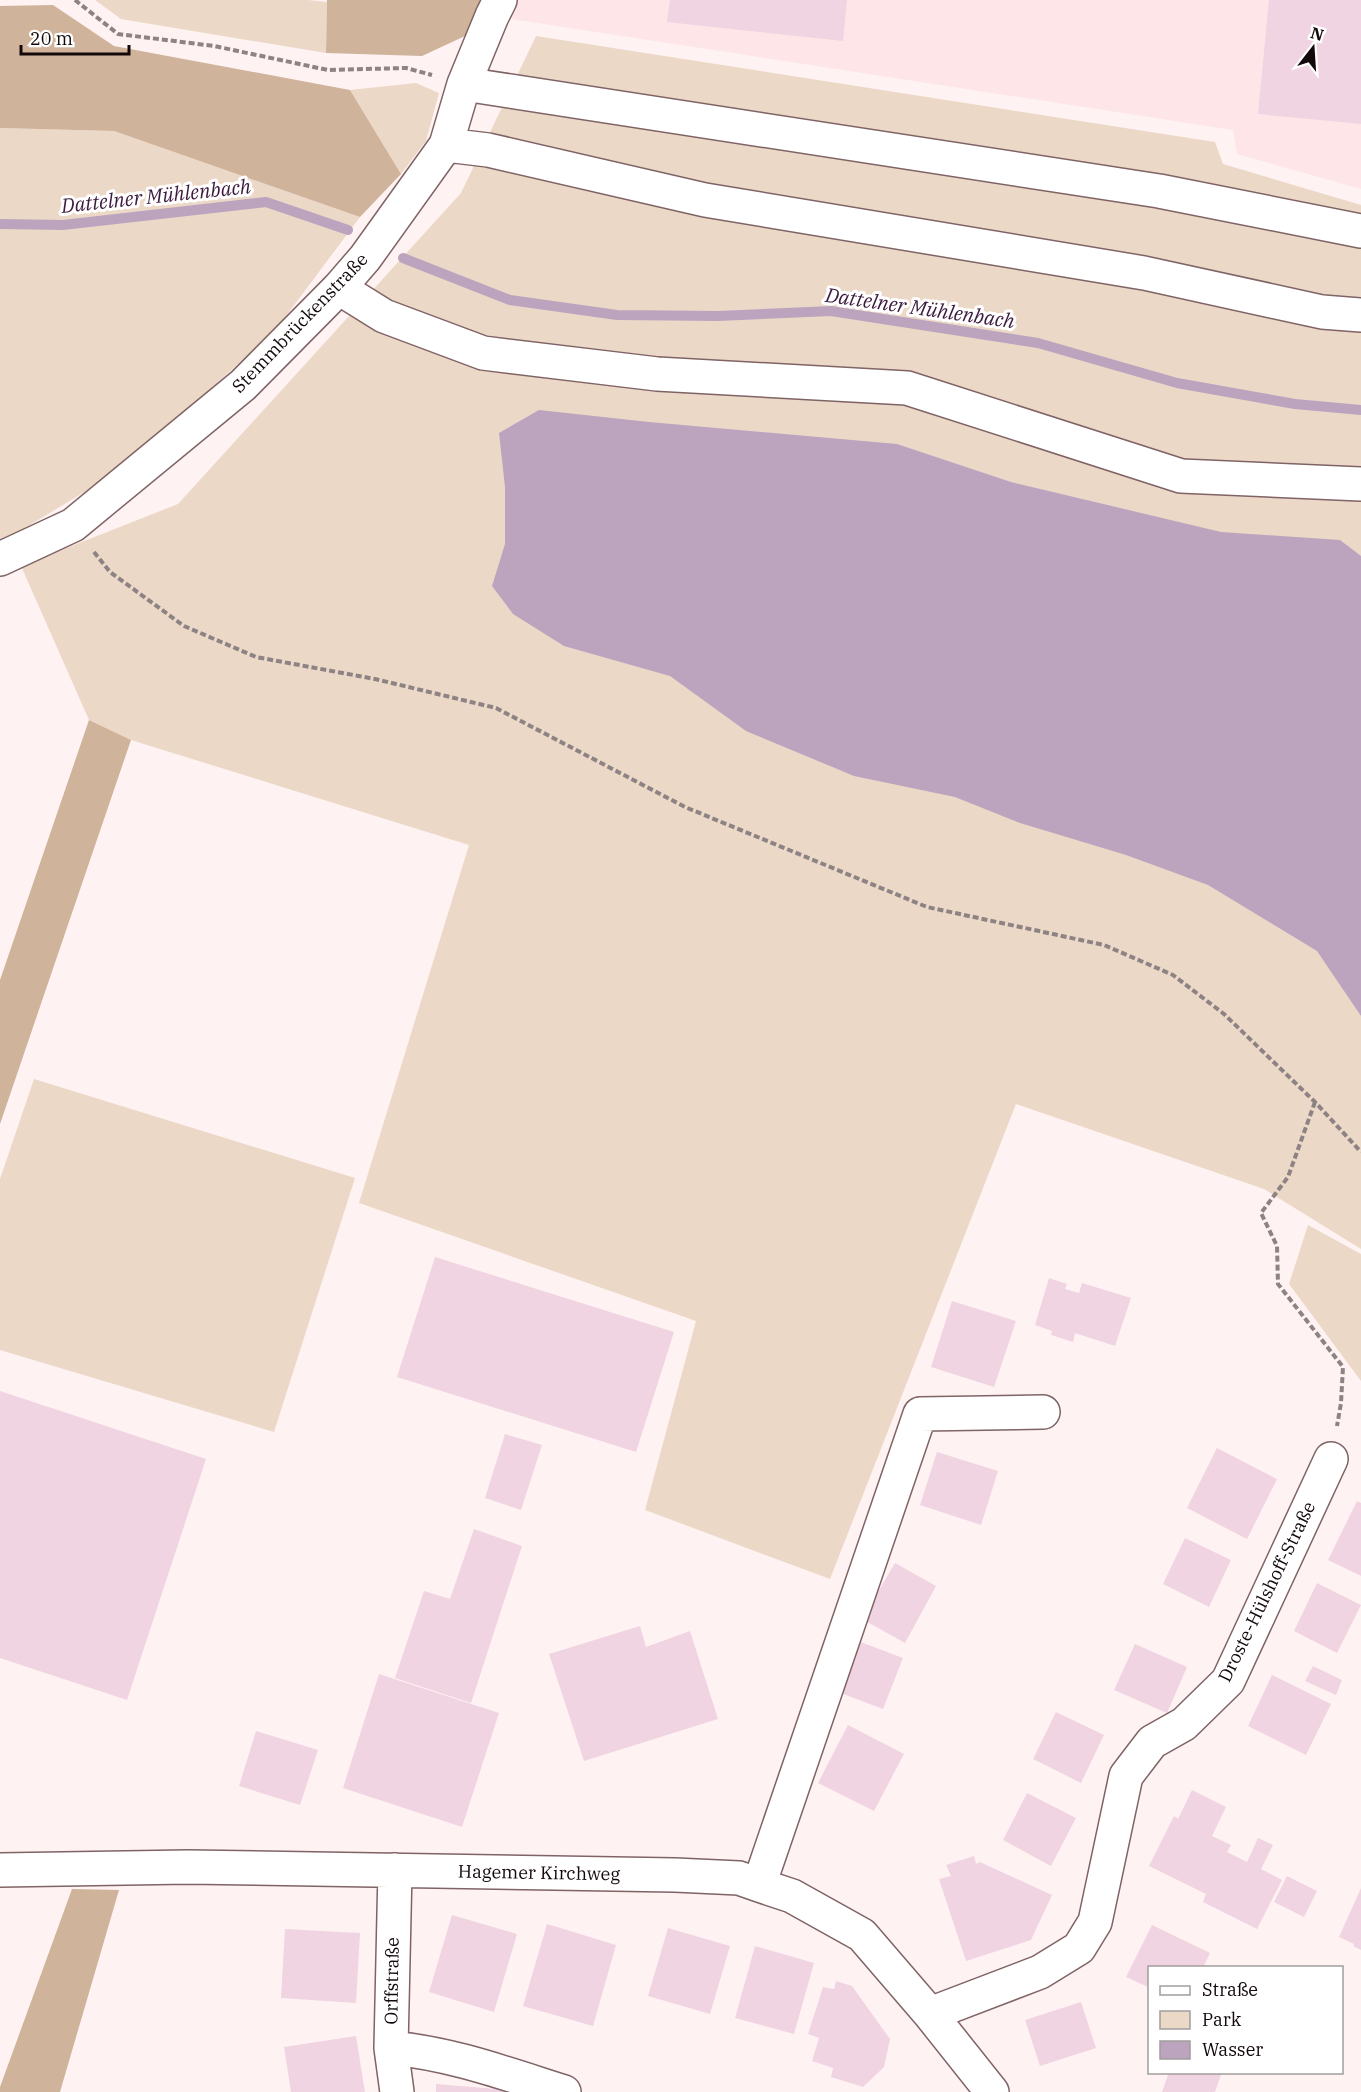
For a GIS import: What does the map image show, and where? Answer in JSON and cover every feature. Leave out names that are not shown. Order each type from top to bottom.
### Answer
[{"type":"street","name":"Stemmbrückenstraße","points":[[0,559],[73,525],[243,385],[339,288],[365,258],[446,145],[464,84],[500,0]]},
{"type":"street","points":[[464,84],[1159,191],[1361,231]]},
{"type":"street","points":[[446,145],[488,150],[705,200],[1144,273],[1322,312],[1361,315]]},
{"type":"street","points":[[339,288],[384,316],[483,353],[657,374],[907,388],[1181,476],[1361,484]]},
{"type":"street","points":[[759,1885],[920,1414],[1043,1412]]},
{"type":"street","name":"Droste-Hülshoff-Straße","points":[[930,2014],[1040,1972],[1078,1948],[1095,1922],[1126,1776],[1152,1742],[1184,1724],[1228,1681],[1331,1459]]},
{"type":"street","name":"Hagemer Kirchweg","points":[[0,1870],[188,1867],[738,1878],[792,1896],[862,1935],[930,2014],[992,2092]]},
{"type":"street","name":"Orffstraße","points":[[395,1870],[391,2048],[397,2092]]},
{"type":"street","points":[[391,2048],[421,2050],[454,2058],[564,2092]]},
{"type":"path","points":[[75,0],[118,34],[214,46],[328,70],[406,69],[464,84]]},
{"type":"path","points":[[73,525],[110,572],[184,626],[256,657],[375,678],[496,708],[685,807],[927,907],[1104,945],[1173,975],[1224,1014],[1315,1102],[1361,1152]]},
{"type":"path","points":[[1315,1102],[1288,1177],[1261,1213],[1277,1246],[1278,1284],[1343,1367],[1341,1403],[1331,1459]]},
{"type":"shaded area","points":[[327,0],[483,0],[465,36],[422,56],[326,53]]},
{"type":"shaded area","points":[[500,0],[1361,0],[1361,189],[1237,154],[1233,130],[492,16]]},
{"type":"shaded area","points":[[53,5],[114,46],[350,90],[401,174],[360,217],[114,131],[0,128],[0,6]]},
{"type":"shaded area","points":[[89,720],[131,740],[0,1124],[0,980]]},
{"type":"shaded area","points":[[72,1889],[119,1890],[60,2092],[0,2092],[0,2087]]},
{"type":"green space","points":[[95,0],[308,0],[327,2],[326,53],[121,19]]},
{"type":"green space","points":[[536,36],[1215,142],[1223,164],[1361,205],[1361,1249],[1264,1189],[1016,1104],[830,1579],[645,1510],[696,1321],[359,1203],[469,845],[131,740],[89,720],[21,566],[178,504],[461,193]]},
{"type":"green space","points":[[416,83],[439,93],[426,141],[401,174],[350,90]]},
{"type":"green space","points":[[0,128],[114,131],[360,217],[274,332],[116,473],[0,543]]},
{"type":"green space","points":[[34,1079],[355,1178],[274,1432],[0,1350],[0,1179]]},
{"type":"green space","points":[[1308,1225],[1361,1254],[1361,1381],[1289,1284]]},
{"type":"water","points":[[539,410],[897,444],[1011,482],[1221,532],[1340,540],[1361,556],[1361,1016],[1317,951],[1208,885],[1126,855],[1020,823],[955,797],[854,776],[746,731],[670,676],[564,646],[513,614],[492,586],[505,544],[505,487],[499,433]]},
{"type":"building","points":[[670,0],[847,0],[843,41],[667,22]]},
{"type":"building","points":[[1269,0],[1361,0],[1361,124],[1258,114]]},
{"type":"building","points":[[435,1257],[674,1332],[636,1452],[397,1377]]},
{"type":"building","points":[[1049,1278],[1067,1284],[1065,1289],[1079,1293],[1082,1283],[1131,1298],[1115,1346],[1075,1333],[1073,1342],[1051,1335],[1052,1331],[1035,1325]]},
{"type":"building","points":[[952,1301],[1016,1321],[994,1387],[931,1367]]},
{"type":"building","points":[[0,1391],[206,1459],[127,1700],[0,1658]]},
{"type":"building","points":[[505,1434],[542,1445],[521,1510],[485,1498]]},
{"type":"building","points":[[1217,1448],[1277,1479],[1247,1539],[1187,1508]]},
{"type":"building","points":[[937,1452],[998,1471],[981,1525],[920,1505]]},
{"type":"building","points":[[1357,1501],[1361,1503],[1361,1576],[1328,1560]]},
{"type":"building","points":[[474,1529],[522,1546],[471,1703],[395,1678],[424,1591],[450,1599]]},
{"type":"building","points":[[1185,1538],[1231,1560],[1209,1607],[1163,1584]]},
{"type":"building","points":[[895,1563],[936,1586],[905,1643],[862,1619]]},
{"type":"building","points":[[1317,1583],[1361,1605],[1337,1653],[1294,1631]]},
{"type":"building","points":[[640,1626],[646,1647],[690,1631],[718,1719],[584,1761],[549,1654]]},
{"type":"building","points":[[850,1638],[903,1658],[883,1709],[830,1689]]},
{"type":"building","points":[[1135,1644],[1187,1667],[1167,1713],[1114,1690]]},
{"type":"building","points":[[1313,1666],[1342,1680],[1336,1695],[1305,1681]]},
{"type":"building","points":[[379,1674],[499,1713],[462,1827],[343,1788]]},
{"type":"building","points":[[1272,1675],[1331,1704],[1306,1755],[1248,1726]]},
{"type":"building","points":[[1056,1712],[1104,1735],[1081,1783],[1033,1759]]},
{"type":"building","points":[[848,1725],[904,1754],[874,1811],[818,1783]]},
{"type":"building","points":[[256,1731],[318,1750],[300,1805],[239,1786]]},
{"type":"building","points":[[1192,1790],[1226,1807],[1212,1836],[1231,1845],[1227,1852],[1247,1862],[1258,1838],[1273,1845],[1261,1869],[1282,1880],[1257,1929],[1203,1902],[1206,1894],[1149,1866],[1174,1816],[1178,1819]]},
{"type":"building","points":[[1027,1793],[1076,1818],[1051,1866],[1003,1840]]},
{"type":"building","points":[[974,1856],[976,1864],[980,1862],[1052,1895],[1031,1940],[966,1961],[939,1879],[951,1876],[946,1865]]},
{"type":"building","points":[[1287,1876],[1317,1891],[1304,1917],[1274,1902]]},
{"type":"building","points":[[1361,1888],[1361,1950],[1339,1937]]},
{"type":"building","points":[[452,1915],[517,1934],[494,2012],[429,1992]]},
{"type":"building","points":[[547,1924],[616,1945],[593,2026],[523,2006]]},
{"type":"building","points":[[1152,1925],[1210,1953],[1204,1966],[1148,1966],[1148,1987],[1126,1977]]},
{"type":"building","points":[[668,1928],[730,1946],[710,2014],[648,1996]]},
{"type":"building","points":[[285,1929],[360,1933],[356,2003],[281,1998]]},
{"type":"building","points":[[755,1946],[814,1963],[794,2034],[735,2018]]},
{"type":"building","points":[[836,1981],[852,1986],[890,2039],[884,2067],[863,2087],[831,2077],[833,2068],[812,2061],[819,2038],[808,2034],[823,1987],[834,1989]]},
{"type":"building","points":[[1081,2002],[1096,2048],[1040,2066],[1025,2020]]},
{"type":"building","points":[[356,2036],[365,2092],[291,2092],[284,2047]]},
{"type":"building","points":[[1168,2074],[1221,2074],[1215,2092],[1162,2092]]},
{"type":"building","points":[[436,2084],[508,2090],[508,2092],[436,2092]]},
{"type":"waterway","name":"Dattelner Mühlenbach","points":[[0,224],[63,225],[266,202],[348,230]]},
{"type":"waterway","name":"Dattelner Mühlenbach","points":[[403,258],[510,300],[617,315],[718,316],[831,311],[1038,343],[1177,383],[1295,404],[1361,410]]}]
